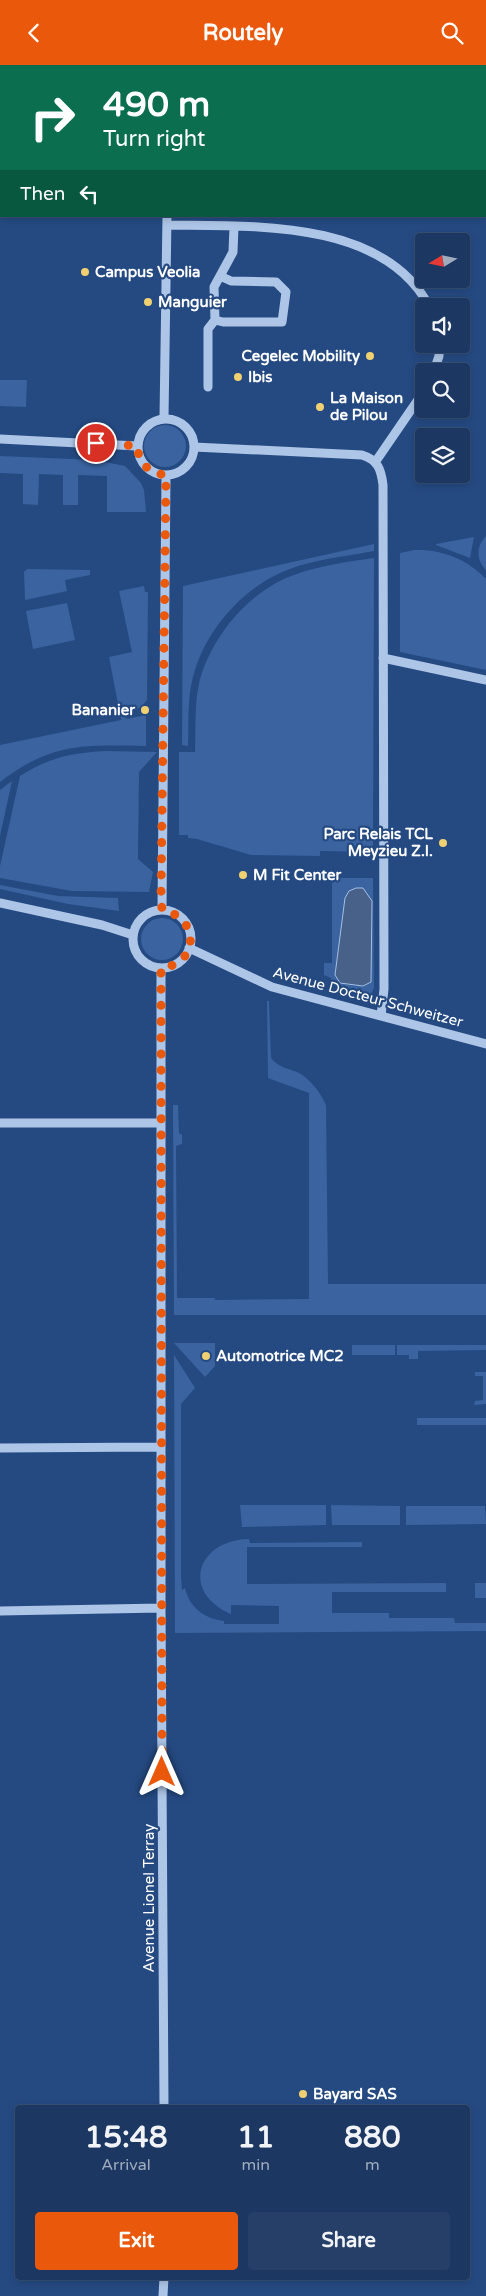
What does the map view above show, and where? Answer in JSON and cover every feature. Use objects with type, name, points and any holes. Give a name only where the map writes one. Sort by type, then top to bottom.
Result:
[{"type":"street","points":[[164,418],[167,221],[261,227],[306,233],[352,245],[385,260],[400,271],[415,285],[424,298]]},
{"type":"street","points":[[208,387],[208,329],[214,320],[214,287],[233,251],[234,226]]},
{"type":"street","points":[[214,320],[222,322],[282,321],[286,292],[276,282],[231,281],[220,276]]},
{"type":"street","points":[[376,461],[415,404]]},
{"type":"street","points":[[164,418],[174,419],[182,423],[189,430],[194,447],[188,464],[182,470],[166,475],[148,469],[142,463],[137,446],[143,429],[156,419],[164,418]]},
{"type":"street","points":[[0,439],[137,446]]},
{"type":"street","points":[[194,447],[362,455],[376,461],[381,469],[383,485],[384,658],[384,989],[381,1015]]},
{"type":"street","points":[[162,910],[166,475]]},
{"type":"street","points":[[384,658],[486,679]]},
{"type":"street","points":[[0,903],[102,925],[133,935]]},
{"type":"street","points":[[162,910],[179,916],[185,922],[191,939],[189,948],[181,960],[168,967],[161,968],[143,961],[134,945],[133,935],[140,920],[154,911],[162,910]]},
{"type":"street","name":"Avenue Docteur Schweitzer","points":[[189,948],[272,987],[486,1044]]},
{"type":"street","name":"Avenue Lionel Terray","points":[[161,968],[161,1608],[164,2105]]},
{"type":"street","points":[[0,1123],[161,1123]]},
{"type":"street","points":[[0,1447],[161,1447]]},
{"type":"street","points":[[0,1611],[161,1608]]},
{"type":"street","points":[[164,2280],[164,2296]]},
{"type":"shaded area","points":[[0,380],[27,380],[26,407],[0,406]]},
{"type":"shaded area","points":[[169,425],[177,428],[183,434],[186,446],[183,458],[177,464],[161,467],[153,464],[147,458],[144,442],[147,434],[153,428]]},
{"type":"shaded area","points":[[0,456],[95,460],[125,466],[141,483],[144,490],[146,512],[107,512],[107,476],[78,475],[78,505],[63,505],[63,475],[39,474],[38,505],[23,504],[23,474],[0,473]]},
{"type":"shaded area","points":[[486,536],[486,570],[480,562],[479,549]]},
{"type":"shaded area","points":[[474,537],[470,558],[436,545],[436,544]]},
{"type":"shaded area","points":[[374,544],[374,551],[313,562],[289,569],[263,582],[236,604],[214,631],[198,661],[190,694],[188,746],[182,745],[183,586]]},
{"type":"shaded area","points":[[414,550],[444,553],[471,566],[486,579],[486,670],[400,652],[400,553]]},
{"type":"shaded area","points":[[374,558],[373,852],[320,851],[320,856],[251,855],[188,838],[188,835],[179,835],[179,752],[195,752],[196,706],[200,679],[206,663],[223,632],[234,617],[260,593],[291,576],[342,563]]},
{"type":"shaded area","points":[[27,569],[90,570],[90,575],[65,580],[67,591],[25,600],[24,572]]},
{"type":"shaded area","points":[[144,586],[145,592],[148,592],[147,700],[141,707],[129,713],[126,719],[146,715],[146,746],[86,746],[69,749],[36,759],[0,782],[0,745],[121,720],[109,657],[132,652],[119,591]]},
{"type":"shaded area","points":[[67,603],[75,640],[33,649],[26,611]]},
{"type":"shaded area","points":[[106,751],[157,752],[139,772],[138,859],[153,872],[149,892],[72,891],[0,878],[0,866],[20,776],[41,764],[61,757]]},
{"type":"shaded area","points":[[12,781],[0,836],[0,790]]},
{"type":"shaded area","points":[[332,878],[373,878],[374,988],[371,994],[330,984],[331,978],[324,975],[324,963],[332,963]]},
{"type":"shaded area","points":[[0,885],[58,896],[118,898],[119,911],[68,904],[0,889]]},
{"type":"shaded area","points":[[363,888],[372,901],[371,982],[363,986],[340,983],[335,975],[345,898],[349,891]]},
{"type":"shaded area","points":[[166,918],[174,921],[180,927],[183,939],[180,951],[174,957],[158,960],[150,957],[144,951],[141,935],[144,927],[150,921]]},
{"type":"shaded area","points":[[267,1001],[269,1001],[271,1058],[280,1066],[299,1073],[307,1079],[319,1092],[326,1106],[328,1284],[486,1284],[486,1315],[174,1315],[173,1105],[178,1105],[179,1133],[182,1135],[182,1144],[176,1146],[177,1298],[215,1298],[215,1300],[309,1299],[309,1093],[268,1078]]},
{"type":"shaded area","points":[[174,1343],[215,1343],[215,1366],[205,1377]]},
{"type":"shaded area","points":[[352,1345],[395,1345],[395,1355],[352,1355]]},
{"type":"shaded area","points":[[397,1345],[486,1345],[486,1350],[418,1351],[418,1359],[409,1359],[409,1355],[397,1355]]},
{"type":"shaded area","points":[[174,1355],[195,1388],[181,1404],[181,1577],[182,1590],[185,1588],[190,1601],[199,1611],[210,1618],[224,1621],[224,1624],[279,1624],[279,1606],[231,1605],[231,1614],[215,1605],[205,1593],[201,1581],[201,1569],[207,1557],[217,1548],[231,1542],[249,1539],[250,1543],[362,1542],[362,1547],[247,1547],[247,1584],[446,1583],[446,1592],[332,1592],[332,1613],[389,1613],[389,1618],[454,1618],[455,1623],[486,1623],[486,1631],[175,1633]]},
{"type":"shaded area","points":[[475,1372],[486,1372],[486,1404],[474,1405],[475,1401],[483,1400],[483,1376],[475,1376]]},
{"type":"shaded area","points":[[417,1418],[486,1418],[486,1425],[417,1425]]},
{"type":"shaded area","points":[[240,1505],[326,1505],[326,1525],[242,1527]]},
{"type":"shaded area","points":[[331,1505],[400,1506],[400,1525],[332,1525]]},
{"type":"shaded area","points":[[406,1506],[485,1506],[486,1524],[406,1525]]},
{"type":"shaded area","points":[[475,1583],[486,1583],[486,1598],[475,1598]]},
{"type":"place","name":"Campus Veolia","points":[[85,272]]},
{"type":"place","name":"Manguier","points":[[148,302]]},
{"type":"place","name":"Cegelec Mobility","points":[[370,356]]},
{"type":"place","name":"Ibis","points":[[238,377]]},
{"type":"place","name":"La Maison de Pilou","points":[[320,407]]},
{"type":"place","name":"Bananier","points":[[145,710]]},
{"type":"place","name":"Parc Relais TCL Meyzieu Z.I.","points":[[443,843]]},
{"type":"place","name":"M Fit Center","points":[[243,875]]},
{"type":"place","name":"Automotrice MC2","points":[[206,1356]]},
{"type":"place","name":"Bayard SAS","points":[[303,2094]]},
{"type":"route","points":[[96,443],[137,446],[142,463],[148,469],[156,474],[166,475],[161,895],[162,910],[171,911],[185,922],[191,939],[186,955],[181,960],[168,967],[161,968],[162,1772]]}]
